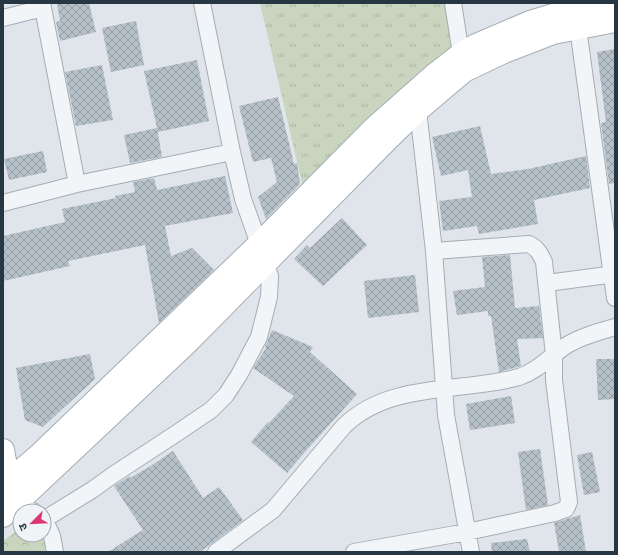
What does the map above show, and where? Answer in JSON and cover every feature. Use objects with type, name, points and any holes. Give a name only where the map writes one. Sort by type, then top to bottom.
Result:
[{"type":"street","points":[[52,504],[92,490],[112,475],[211,410],[226,395],[240,376],[259,338],[269,297],[270,276],[243,199],[202,3]]},
{"type":"street","points":[[453,3],[461,54]]},
{"type":"street","points":[[6,483],[40,454],[390,137],[412,104],[461,54],[476,45],[562,8],[615,4]]},
{"type":"street","points":[[3,18],[42,6],[77,184]]},
{"type":"street","points":[[412,104],[464,71],[530,41],[553,33],[615,21]]},
{"type":"street","points":[[578,28],[613,274],[615,298]]},
{"type":"street","points":[[412,104],[434,251],[446,415],[471,552]]},
{"type":"street","points":[[3,203],[77,184],[232,152]]},
{"type":"street","points":[[354,552],[467,532],[555,513],[566,509],[569,502],[554,380],[554,355],[547,283],[544,262],[540,252],[529,244],[434,251]]},
{"type":"street","points":[[32,503],[187,343],[262,253]]},
{"type":"street","points":[[547,283],[613,274]]},
{"type":"street","points":[[216,552],[273,510],[344,426],[354,416],[378,402],[417,392],[521,376],[534,370],[566,346],[580,338],[615,327]]},
{"type":"street","points":[[3,450],[6,483],[16,503]]},
{"type":"street","points":[[52,536],[55,552]]},
{"type":"green space","points":[[260,3],[453,3],[460,46],[303,187]]},
{"type":"green space","points":[[12,534],[12,543],[45,543],[47,552],[3,552],[3,541]]},
{"type":"building","points":[[57,3],[89,3],[96,32],[60,41],[56,22],[60,21]]},
{"type":"building","points":[[136,21],[144,65],[111,72],[102,28]]},
{"type":"building","points":[[615,49],[615,183],[609,184],[601,123],[606,122],[597,52]]},
{"type":"building","points":[[197,60],[209,121],[158,132],[144,71]]},
{"type":"building","points":[[102,65],[113,120],[76,126],[65,72]]},
{"type":"building","points":[[278,97],[294,164],[297,163],[300,184],[266,219],[258,197],[277,182],[271,158],[253,162],[239,106]]},
{"type":"building","points":[[480,126],[491,174],[528,169],[586,156],[590,188],[534,200],[538,224],[479,234],[477,226],[443,231],[439,201],[472,197],[468,170],[441,176],[432,137]]},
{"type":"building","points":[[157,128],[162,157],[130,163],[124,135]]},
{"type":"building","points":[[43,151],[47,172],[9,180],[4,159]]},
{"type":"building","points":[[225,176],[233,213],[165,226],[171,256],[192,248],[214,270],[159,323],[145,245],[68,261],[70,266],[3,281],[3,236],[65,222],[62,209],[116,198],[115,196],[135,192],[133,182],[154,178],[157,190]]},
{"type":"building","points":[[342,218],[367,245],[323,286],[294,259],[307,245],[310,248]]},
{"type":"building","points":[[510,255],[515,308],[539,306],[543,338],[517,339],[521,366],[499,372],[491,316],[488,316],[488,311],[457,315],[453,291],[485,287],[482,257]]},
{"type":"building","points":[[415,275],[419,312],[368,318],[364,281]]},
{"type":"building","points":[[272,330],[313,347],[310,352],[357,394],[287,473],[251,442],[268,422],[269,423],[294,396],[253,368],[266,348],[265,347]]},
{"type":"building","points":[[90,354],[95,379],[43,427],[25,420],[16,368]]},
{"type":"building","points":[[596,359],[614,359],[615,399],[598,400]]},
{"type":"building","points":[[511,396],[515,423],[470,430],[466,404]]},
{"type":"building","points":[[540,449],[548,505],[526,510],[518,452]]},
{"type":"building","points":[[173,451],[203,498],[219,487],[243,520],[200,552],[108,552],[143,530],[114,486],[149,467]]},
{"type":"building","points":[[592,452],[600,492],[584,495],[577,455]]},
{"type":"building","points":[[580,515],[586,552],[559,552],[554,523]]},
{"type":"building","points":[[527,539],[530,552],[492,552],[491,543]]}]
